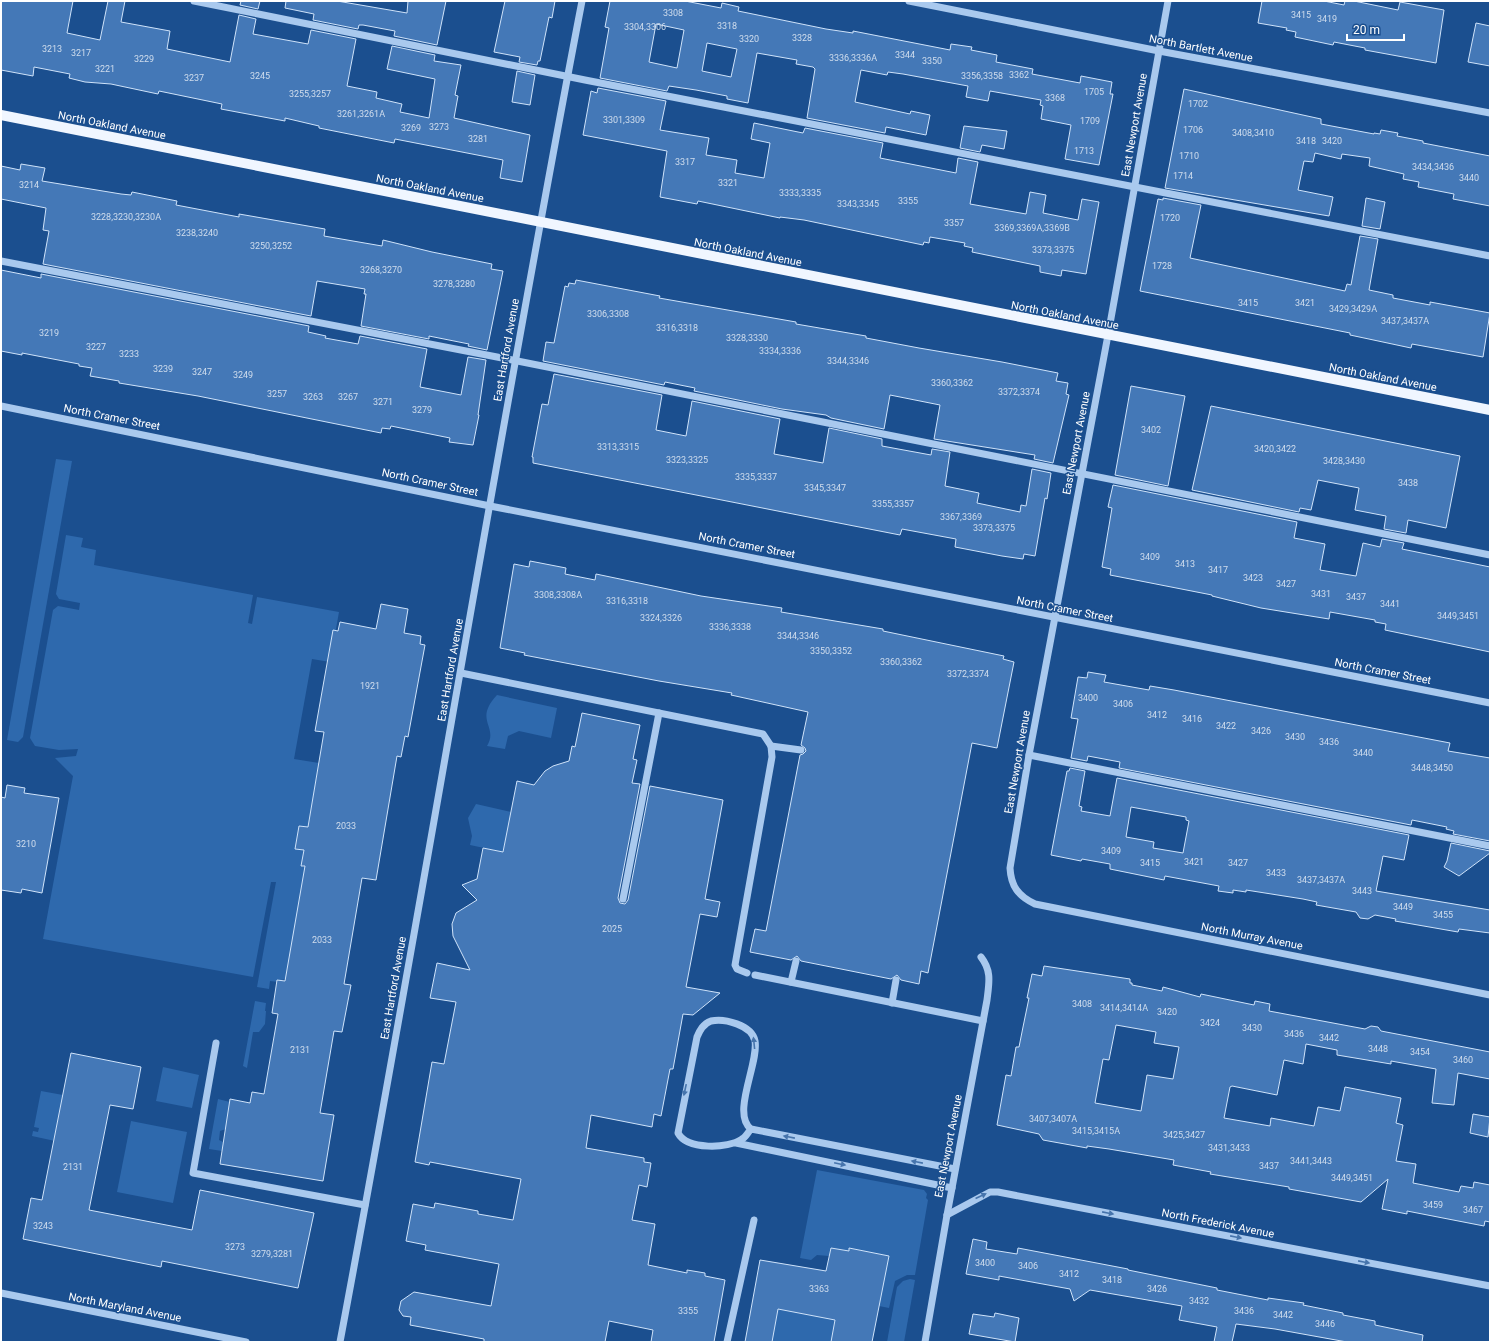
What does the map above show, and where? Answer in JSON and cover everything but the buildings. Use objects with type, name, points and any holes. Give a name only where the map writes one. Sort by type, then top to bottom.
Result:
[{"type":"main road","name":"North Oakland Avenue","points":[[1,116],[1108,336],[1490,410]]},
{"type":"street","points":[[194,1],[568,76],[1490,256]]},
{"type":"street","name":"East Hartford Avenue","points":[[340,1342],[461,673],[515,361],[582,1]]},
{"type":"street","name":"North Bartlett Avenue","points":[[909,1],[1159,51],[1490,113]]},
{"type":"street","name":"East Newport Avenue","points":[[1015,890],[1010,868],[1029,755],[1108,336],[1168,1]]},
{"type":"street","points":[[1,261],[1490,554]]},
{"type":"street","name":"North Cramer Street","points":[[1,406],[490,506],[1490,703]]},
{"type":"street","points":[[461,673],[763,734],[771,746],[772,757],[736,965],[737,970],[747,974]]},
{"type":"street","points":[[623,899],[659,713]]},
{"type":"street","points":[[771,746],[800,750]]},
{"type":"street","points":[[1029,755],[1490,846]]},
{"type":"street","name":"North Murray Avenue","points":[[1015,890],[1023,898],[1035,904],[1490,995]]},
{"type":"street","name":"East Newport Avenue","points":[[925,1342],[990,980],[988,966],[981,957]]},
{"type":"street","points":[[791,982],[796,961]]},
{"type":"street","points":[[755,975],[983,1021]]},
{"type":"street","points":[[892,1003],[896,980]]},
{"type":"street","points":[[751,1129],[743,1139],[716,1146],[698,1145],[686,1142],[678,1133],[697,1037],[705,1024],[712,1021],[725,1021],[740,1026],[748,1030],[753,1036],[755,1049],[743,1115],[747,1126],[751,1129],[955,1169]]},
{"type":"street","points":[[216,1044],[193,1173],[365,1205]]},
{"type":"street","points":[[734,1142],[952,1188]]},
{"type":"street","name":"North Frederick Avenue","points":[[947,1215],[990,1192],[998,1192],[1490,1286]]},
{"type":"street","points":[[728,1342],[754,1220]]},
{"type":"street","name":"North Maryland Avenue","points":[[1,1294],[246,1342]]},
{"type":"shaded area","points":[[56,459],[72,461],[23,737],[18,742],[7,740]]},
{"type":"shaded area","points":[[66,535],[83,538],[81,547],[96,550],[94,565],[253,595],[248,623],[252,624],[257,597],[339,612],[330,662],[312,659],[294,759],[319,763],[308,827],[295,849],[304,850],[301,866],[306,867],[286,979],[279,982],[270,981],[269,989],[257,987],[276,882],[271,882],[253,977],[43,939],[73,776],[55,758],[76,756],[78,749],[59,750],[35,746],[30,738],[53,610],[58,606],[79,610],[80,603],[59,599],[56,594]]},
{"type":"shaded area","points":[[497,695],[557,708],[551,738],[519,731],[508,736],[505,749],[487,746],[490,739],[490,733],[486,717],[487,711]]},
{"type":"shaded area","points":[[476,804],[511,812],[503,852],[470,845],[472,836],[468,818]]},
{"type":"shaded area","points":[[255,1001],[266,1003],[265,1024],[259,1032],[253,1032],[247,1068],[243,1066]]},
{"type":"shaded area","points":[[163,1067],[199,1075],[192,1108],[156,1101]]},
{"type":"shaded area","points":[[41,1091],[63,1095],[55,1141],[32,1136],[33,1131],[38,1132],[39,1128],[34,1127]]},
{"type":"shaded area","points":[[218,1099],[230,1102],[226,1129],[220,1131],[219,1140],[223,1142],[222,1151],[209,1149]]},
{"type":"shaded area","points":[[131,1121],[187,1132],[173,1203],[117,1192]]},
{"type":"shaded area","points":[[817,1170],[924,1190],[927,1194],[926,1198],[928,1200],[915,1275],[907,1275],[895,1281],[889,1308],[879,1306],[849,1248],[849,1251],[831,1248],[829,1256],[817,1255],[811,1260],[800,1258]]},
{"type":"shaded area","points":[[910,1279],[915,1280],[904,1342],[887,1342],[897,1287],[903,1281]]},
{"type":"shaded area","points":[[778,1309],[835,1320],[831,1342],[772,1342]]}]
